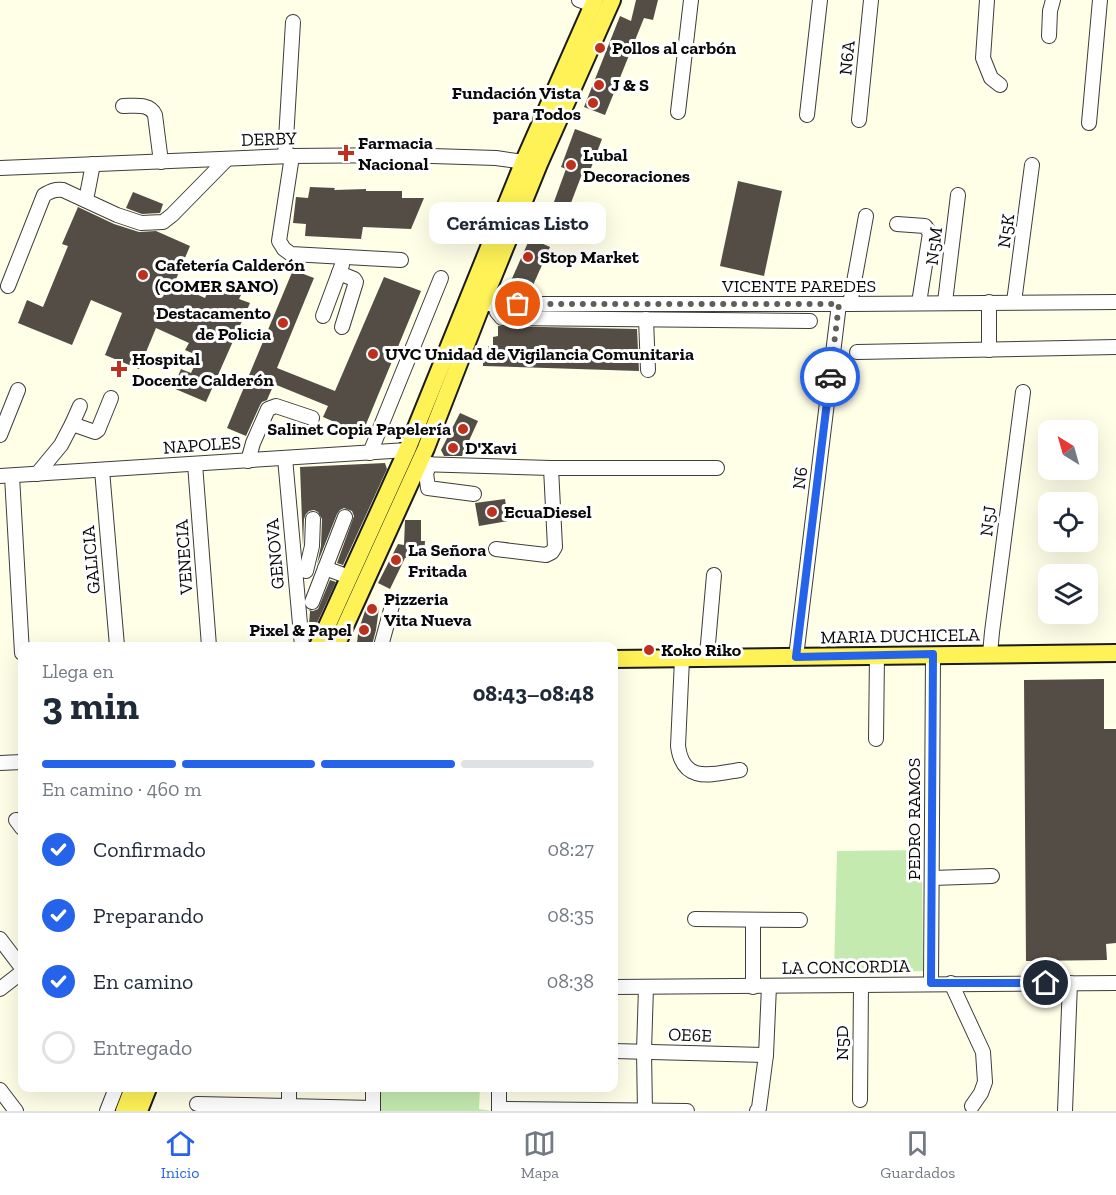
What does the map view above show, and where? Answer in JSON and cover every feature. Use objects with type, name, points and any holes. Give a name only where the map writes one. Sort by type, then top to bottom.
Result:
[{"type":"main road","points":[[320,642],[407,450],[532,163],[612,0]]},
{"type":"main road","points":[[338,642],[424,464],[488,304],[532,163],[589,2]]},
{"type":"main road","name":"MARIA DUCHICELA","points":[[618,659],[1116,653]]},
{"type":"main road","points":[[124,1111],[131,1092]]},
{"type":"main road","points":[[139,1111],[146,1092]]},
{"type":"street","points":[[678,112],[690,0]]},
{"type":"street","points":[[807,115],[820,0]]},
{"type":"street","name":"N6A","points":[[859,120],[871,0]]},
{"type":"street","points":[[987,0],[983,58],[991,78],[1000,85]]},
{"type":"street","points":[[1049,36],[1053,0]]},
{"type":"street","points":[[1089,123],[1100,0]]},
{"type":"street","points":[[293,22],[289,156],[279,241],[291,254],[401,260]]},
{"type":"street","points":[[123,106],[148,107],[153,110],[160,162]]},
{"type":"street","name":"DERBY","points":[[0,168],[289,156],[400,155],[496,158],[532,163]]},
{"type":"street","points":[[8,286],[44,195],[55,189],[63,190],[117,215],[141,223],[163,222],[227,159]]},
{"type":"street","points":[[86,200],[93,164]]},
{"type":"street","name":"N5K","points":[[1014,302],[1032,165]]},
{"type":"street","name":"N5M","points":[[945,302],[958,195]]},
{"type":"street","name":"N6","points":[[796,657],[844,304],[866,216]]},
{"type":"street","points":[[897,224],[925,226],[930,233],[920,303]]},
{"type":"street","points":[[323,316],[345,257]]},
{"type":"street","points":[[339,273],[356,282],[342,327]]},
{"type":"street","points":[[370,453],[441,278]]},
{"type":"street","points":[[989,302],[989,350]]},
{"type":"street","name":"VICENTE PAREDES","points":[[488,304],[1116,302]]},
{"type":"street","points":[[488,304],[502,318],[810,321]]},
{"type":"street","points":[[646,319],[648,370]]},
{"type":"street","points":[[856,352],[1116,347]]},
{"type":"street","points":[[0,435],[18,390]]},
{"type":"street","name":"N5J","points":[[990,654],[1023,392]]},
{"type":"street","points":[[72,424],[94,432],[98,430],[111,398]]},
{"type":"street","points":[[37,474],[61,445],[80,406]]},
{"type":"street","points":[[248,461],[268,409],[276,406],[312,418]]},
{"type":"street","name":"NAPOLES","points":[[6,476],[407,450]]},
{"type":"street","name":"GENOVA","points":[[285,458],[302,642]]},
{"type":"street","name":"VENECIA","points":[[195,464],[209,642]]},
{"type":"street","points":[[474,494],[428,488],[424,464],[551,468],[717,468]]},
{"type":"street","points":[[496,549],[546,555],[552,552],[555,547],[551,468]]},
{"type":"street","name":"GALICIA","points":[[102,470],[117,642]]},
{"type":"street","points":[[6,476],[21,642]]},
{"type":"street","points":[[312,602],[345,517]]},
{"type":"street","points":[[306,571],[312,546],[313,519]]},
{"type":"street","points":[[312,546],[332,551]]},
{"type":"street","points":[[326,568],[349,577]]},
{"type":"street","points":[[705,658],[714,575]]},
{"type":"street","points":[[382,642],[393,602]]},
{"type":"street","name":"PEDRO RAMOS","points":[[931,983],[933,654]]},
{"type":"street","points":[[876,739],[877,656]]},
{"type":"street","points":[[682,659],[678,746],[680,760],[690,770],[706,776],[740,770]]},
{"type":"street","points":[[0,763],[18,762]]},
{"type":"street","points":[[932,878],[992,876]]},
{"type":"street","points":[[695,919],[800,920]]},
{"type":"street","points":[[753,920],[753,987]]},
{"type":"street","points":[[0,939],[18,964]]},
{"type":"street","points":[[0,989],[18,973]]},
{"type":"street","name":"LA CONCORDIA","points":[[618,987],[1116,982]]},
{"type":"street","points":[[951,983],[983,1053],[985,1082],[972,1106]]},
{"type":"street","points":[[1065,1111],[1070,983]]},
{"type":"street","points":[[757,1111],[766,1055],[769,986]]},
{"type":"street","name":"N5D","points":[[860,1100],[861,986]]},
{"type":"street","points":[[645,987],[645,1111]]},
{"type":"street","name":"OE6E","points":[[618,1051],[766,1055]]},
{"type":"street","points":[[0,1090],[16,1111]]},
{"type":"street","points":[[106,1111],[114,1092]]},
{"type":"street","points":[[289,1092],[289,1107]]},
{"type":"street","points":[[197,1104],[373,1110],[373,1092]]},
{"type":"street","points":[[499,1092],[499,1110],[687,1111]]},
{"type":"green space","points":[[922,850],[923,971],[834,974],[837,851]]},
{"type":"green space","points":[[377,1092],[480,1092],[479,1109],[492,1111],[376,1111]]},
{"type":"building","points":[[636,0],[658,0],[653,20],[644,18],[605,115],[584,107],[620,16],[631,21]]},
{"type":"building","points":[[575,129],[602,139],[588,176],[582,174],[566,216],[551,210],[566,169],[561,167]]},
{"type":"building","points":[[738,181],[782,191],[764,276],[720,266]]},
{"type":"building","points":[[310,187],[335,188],[334,190],[402,191],[402,198],[424,198],[411,229],[363,227],[361,239],[305,236],[306,224],[293,223],[296,197],[308,198]]},
{"type":"building","points":[[133,192],[163,204],[160,213],[142,214],[126,208]]},
{"type":"building","name":"Hospital Docente Calderón","points":[[78,207],[114,224],[139,232],[156,231],[190,246],[174,284],[205,298],[211,284],[224,290],[228,280],[245,287],[239,299],[250,303],[206,402],[173,388],[181,369],[191,373],[199,356],[185,350],[189,343],[156,328],[139,369],[105,355],[122,313],[91,300],[72,345],[18,323],[27,300],[43,307],[68,246],[62,244]]},
{"type":"building","points":[[533,210],[549,217],[538,240],[522,232]]},
{"type":"building","points":[[530,238],[550,247],[530,292],[510,283]]},
{"type":"building","points":[[293,270],[314,278],[277,368],[335,391],[384,277],[421,291],[362,434],[323,417],[328,406],[274,384],[267,400],[260,405],[246,436],[227,428]]},
{"type":"building","points":[[498,326],[637,329],[639,371],[483,366],[483,354],[488,354],[488,346],[493,346],[493,337],[498,336]]},
{"type":"building","points":[[460,413],[478,421],[462,456],[444,456],[441,450]]},
{"type":"building","points":[[385,463],[387,469],[343,565],[337,563],[354,516],[352,511],[344,508],[337,514],[317,564],[321,546],[322,519],[314,510],[306,514],[303,547],[300,467]]},
{"type":"building","name":"EcuaDiesel","points":[[505,499],[508,521],[479,526],[475,503]]},
{"type":"building","points":[[405,520],[421,520],[421,541],[425,541],[424,557],[405,558],[390,589],[378,583],[398,544],[404,545]]},
{"type":"building","points":[[330,580],[336,582],[310,638],[310,611],[308,610],[318,609]]},
{"type":"building","points":[[367,605],[379,608],[373,642],[357,642]]},
{"type":"building","points":[[1104,679],[1104,729],[1116,729],[1116,943],[1106,944],[1107,960],[1026,961],[1024,680]]},
{"type":"way so far","points":[[518,304],[839,304],[830,377]]},
{"type":"place","name":"Pollos al carbón","points":[[600,48]]},
{"type":"place","name":"J & S","points":[[599,85]]},
{"type":"place","name":"Fundación Vista para Todos","points":[[593,103]]},
{"type":"place","name":"Farmacia Nacional","points":[[346,153]]},
{"type":"place","name":"Lubal Decoraciones","points":[[571,165]]},
{"type":"place","name":"Stop Market","points":[[528,257]]},
{"type":"place","name":"Cafetería Calderón (COMER SANO)","points":[[143,275]]},
{"type":"place","name":"Cerámicas Listo","points":[[518,304]]},
{"type":"place","name":"Destacamento de Policia","points":[[283,323]]},
{"type":"place","name":"UVC Unidad de Vigilancia Comunitaria","points":[[373,354]]},
{"type":"place","name":"Hospital Docente Calderón","points":[[119,369]]},
{"type":"place","name":"Salinet Copia Papelería","points":[[463,429]]},
{"type":"place","name":"D'Xavi","points":[[453,448]]},
{"type":"place","name":"EcuaDiesel","points":[[492,512]]},
{"type":"place","name":"La Señora Fritada","points":[[396,560]]},
{"type":"place","name":"Pizzeria Vita Nueva","points":[[372,609]]},
{"type":"place","name":"Pixel & Papel","points":[[364,630]]},
{"type":"place","name":"Koko Riko","points":[[649,650]]},
{"type":"route","points":[[830,377],[796,657],[933,654],[931,983],[1046,983]]}]
